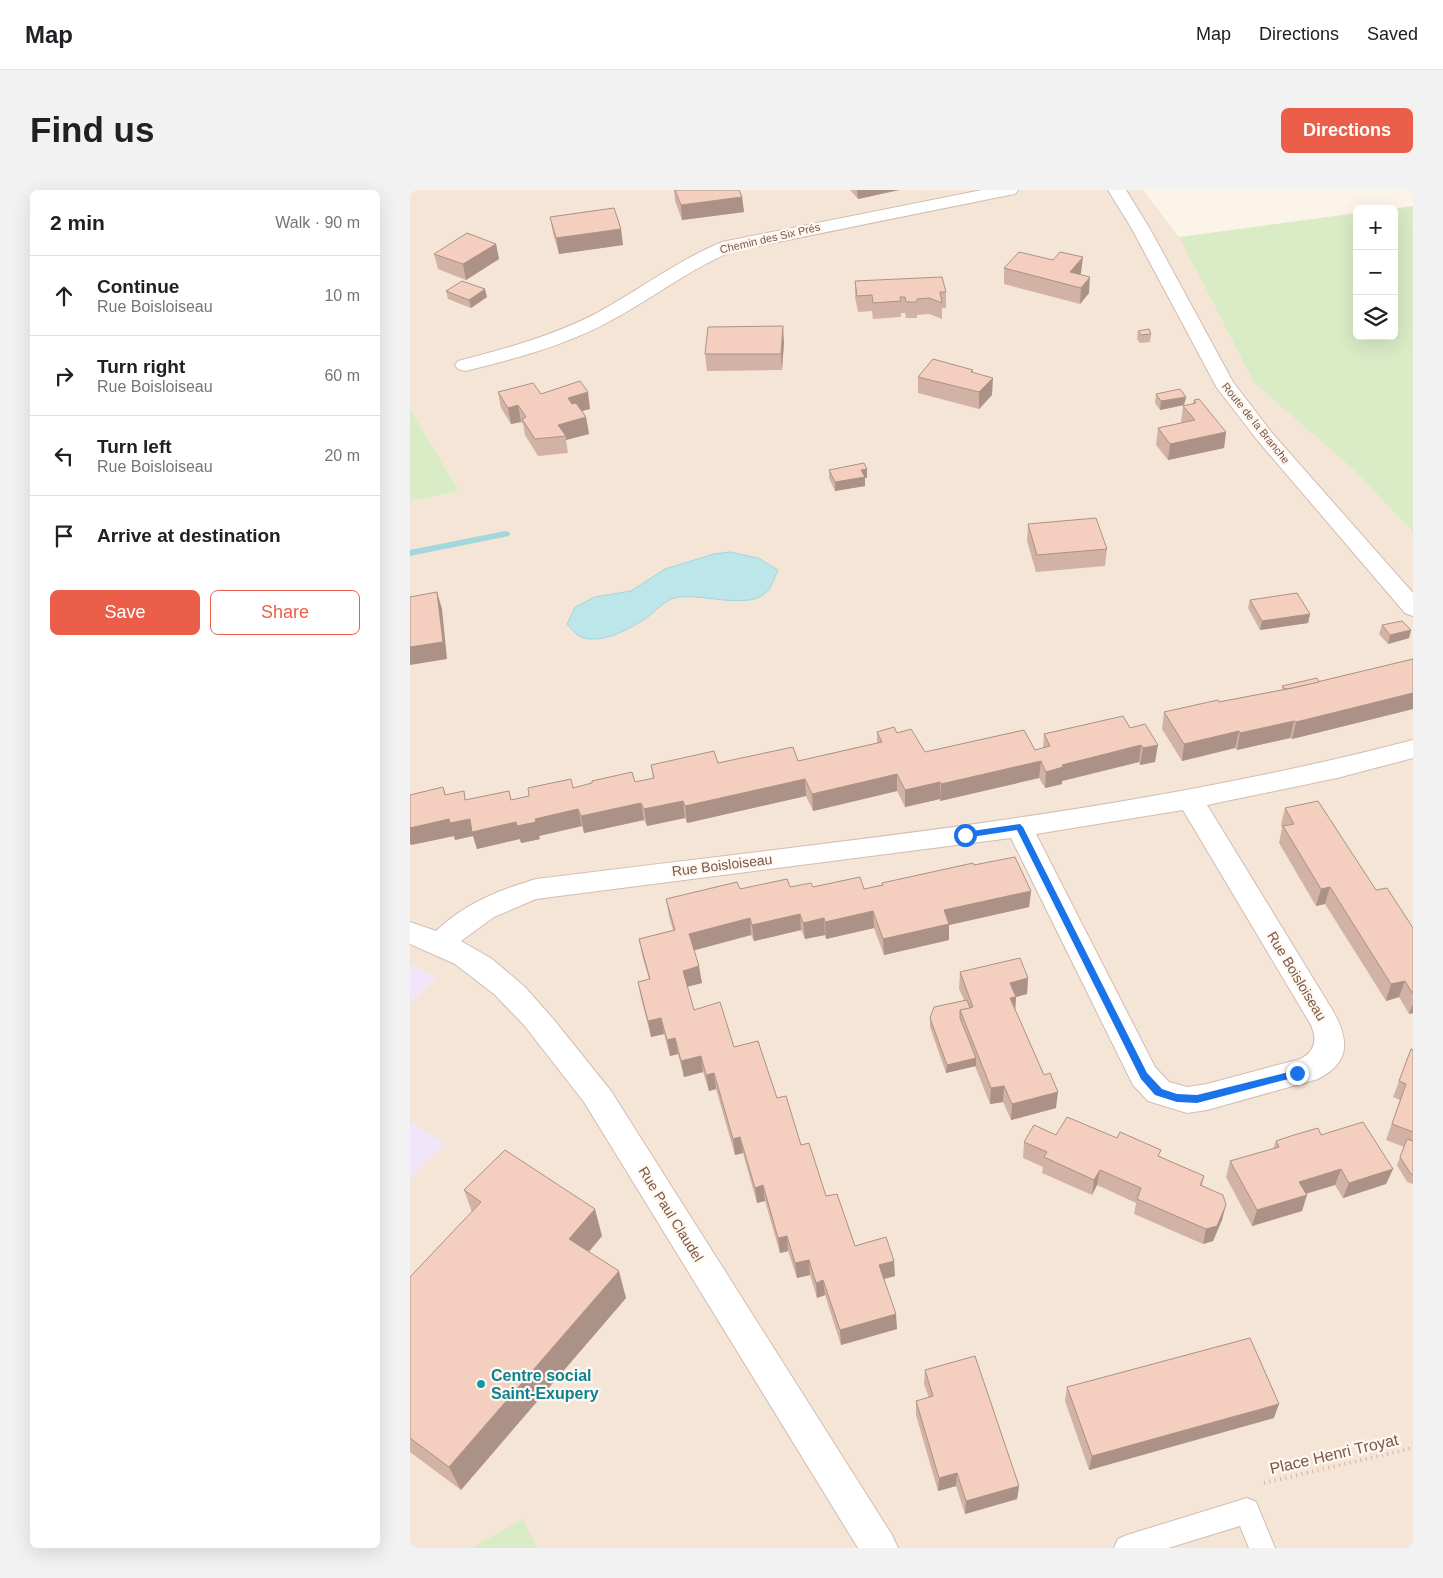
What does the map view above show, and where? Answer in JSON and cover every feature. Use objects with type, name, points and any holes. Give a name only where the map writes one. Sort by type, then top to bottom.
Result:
[{"type":"street","name":"Chemin des Six Prés","points":[[465,365],[526,349],[574,331],[608,314],[678,269],[702,256],[728,246],[764,237],[1009,190]]},
{"type":"street","name":"Route de la Branche","points":[[1117,190],[1141,229],[1224,384],[1276,450],[1413,608]]},
{"type":"street","name":"Rue Boisloiseau","points":[[440,945],[466,919],[482,909],[536,888],[1020,827],[1190,799],[1337,769],[1413,749]]},
{"type":"street","name":"Rue Boisloiseau","points":[[1020,827],[1144,1076],[1158,1092],[1177,1098],[1197,1099],[1313,1068],[1327,1055],[1330,1041],[1328,1029],[1323,1019],[1190,799]]},
{"type":"street","name":"Rue Paul Claudel","points":[[410,933],[440,945],[482,967],[515,995],[545,1030],[604,1107],[879,1548]]},
{"type":"lane","points":[[1127,1548],[1247,1511],[1262,1548]]},
{"type":"path","name":"Place Henri Troyat","points":[[1247,1511],[1262,1484],[1413,1448]]},
{"type":"shaded area","points":[[410,190],[1143,190],[1179,237],[1254,383],[1354,470],[1413,532],[1413,1548],[410,1548],[410,501],[459,491],[410,409]]},
{"type":"shaded area","points":[[410,963],[436,979],[410,1003]]},
{"type":"shaded area","points":[[410,1122],[445,1144],[410,1178]]},
{"type":"green space","points":[[1413,206],[1413,532],[1354,470],[1254,383],[1179,237],[1353,214],[1353,340],[1398,340],[1398,208]]},
{"type":"green space","points":[[410,409],[459,491],[410,501]]},
{"type":"green space","points":[[523,1519],[537,1548],[472,1548]]},
{"type":"water","points":[[730,552],[758,558],[778,570],[770,588],[762,596],[751,600],[739,601],[698,597],[674,598],[634,625],[616,634],[598,639],[581,637],[567,624],[575,607],[595,597],[631,591],[665,569],[714,554]]},
{"type":"building","points":[[675,190],[739,190],[742,197],[681,205]]},
{"type":"building","points":[[614,208],[621,229],[556,238],[550,217]]},
{"type":"building","points":[[467,233],[496,244],[463,264],[434,254]]},
{"type":"building","points":[[1019,252],[1053,260],[1060,252],[1083,257],[1070,272],[1090,277],[1081,288],[1004,268]]},
{"type":"building","points":[[942,277],[946,292],[940,292],[942,303],[929,298],[917,299],[917,302],[906,302],[905,297],[900,297],[901,301],[873,303],[872,295],[857,296],[855,281]]},
{"type":"building","points":[[462,281],[485,289],[469,300],[446,291]]},
{"type":"building","points":[[783,326],[781,354],[705,354],[708,327]]},
{"type":"building","points":[[1149,329],[1151,334],[1141,335],[1138,331]]},
{"type":"building","points":[[933,359],[973,370],[971,372],[993,378],[979,392],[918,377]]},
{"type":"building","points":[[580,381],[588,392],[568,398],[572,404],[576,403],[586,417],[558,425],[566,436],[535,439],[522,419],[526,417],[518,405],[508,408],[498,392],[533,383],[541,394]]},
{"type":"building","points":[[1180,389],[1186,397],[1161,401],[1156,394]]},
{"type":"building","points":[[1199,399],[1226,432],[1170,444],[1158,428],[1195,420],[1183,406],[1196,403],[1194,400]]},
{"type":"building","points":[[864,463],[867,469],[861,470],[865,477],[835,482],[829,470]]},
{"type":"building","points":[[1096,518],[1107,549],[1037,555],[1028,524]]},
{"type":"building","points":[[437,592],[443,642],[410,647],[410,597]]},
{"type":"building","points":[[1297,593],[1310,614],[1262,621],[1250,600]]},
{"type":"building","points":[[1402,621],[1411,630],[1390,635],[1382,625]]},
{"type":"building","points":[[1413,659],[1413,693],[1296,722],[1240,733],[1239,731],[1184,744],[1164,712],[1218,700],[1219,702],[1292,688]]},
{"type":"building","points":[[1317,678],[1319,682],[1285,689],[1282,686]]},
{"type":"building","points":[[1123,716],[1130,728],[1145,724],[1158,745],[1143,748],[1141,745],[1062,765],[1063,767],[1046,772],[1041,761],[941,784],[940,782],[905,790],[897,774],[812,794],[805,779],[685,806],[683,801],[644,809],[641,803],[581,816],[578,809],[535,819],[536,822],[517,826],[516,822],[472,832],[470,819],[450,823],[449,819],[410,828],[410,795],[443,787],[445,795],[464,791],[465,800],[509,791],[511,800],[529,796],[528,788],[571,779],[573,788],[592,783],[592,781],[632,772],[635,782],[654,778],[651,765],[714,751],[718,763],[793,747],[798,761],[882,742],[877,732],[894,727],[897,733],[911,729],[925,752],[1024,730],[1035,750],[1050,746],[1044,734]]},
{"type":"building","points":[[1318,801],[1376,890],[1387,888],[1413,928],[1413,994],[1405,981],[1391,984],[1330,887],[1321,889],[1283,826],[1294,824],[1285,808]]},
{"type":"building","points":[[1015,857],[1031,891],[944,910],[949,924],[883,939],[873,911],[825,922],[824,918],[803,923],[800,914],[752,925],[750,918],[689,934],[699,966],[683,971],[694,1010],[720,1002],[734,1047],[758,1041],[777,1098],[786,1096],[801,1145],[809,1143],[826,1196],[837,1194],[855,1246],[886,1237],[894,1261],[879,1265],[896,1314],[840,1330],[823,1280],[816,1283],[809,1260],[795,1263],[787,1236],[778,1238],[763,1185],[755,1188],[740,1137],[733,1139],[714,1073],[706,1075],[701,1056],[681,1061],[675,1038],[667,1040],[661,1018],[648,1021],[638,982],[650,979],[639,939],[675,930],[666,899],[737,882],[740,889],[787,879],[790,887],[811,883],[813,887],[860,877],[864,889],[883,885],[882,883],[973,863],[974,865]]},
{"type":"building","points":[[1020,958],[1028,978],[1010,983],[1016,997],[1010,998],[1044,1075],[1050,1073],[1058,1092],[1012,1104],[1004,1086],[991,1088],[960,1010],[973,1007],[960,972]]},
{"type":"building","points":[[967,1000],[970,1008],[960,1010],[960,1018],[976,1058],[947,1065],[930,1018],[934,1007]]},
{"type":"building","points":[[1411,1049],[1413,1050],[1413,1132],[1392,1124],[1406,1084],[1399,1081]]},
{"type":"building","points":[[1067,1117],[1117,1138],[1120,1132],[1161,1150],[1158,1156],[1204,1176],[1200,1185],[1223,1195],[1226,1205],[1217,1226],[1206,1229],[1137,1199],[1141,1188],[1100,1170],[1094,1180],[1044,1157],[1047,1152],[1024,1142],[1034,1125],[1056,1135]]},
{"type":"building","points":[[1363,1122],[1393,1169],[1349,1183],[1341,1169],[1299,1182],[1307,1195],[1257,1210],[1230,1161],[1279,1147],[1276,1141],[1294,1135],[1318,1128],[1321,1135]]},
{"type":"building","points":[[1407,1139],[1413,1141],[1413,1175],[1400,1157]]},
{"type":"building","name":"Centre social Saint-Exupery","points":[[505,1150],[595,1209],[569,1239],[619,1271],[449,1467],[410,1438],[410,1277],[481,1202],[464,1190]]},
{"type":"building","points":[[1250,1338],[1279,1404],[1092,1456],[1067,1387]]},
{"type":"building","points":[[975,1356],[1019,1486],[966,1501],[957,1473],[939,1478],[916,1401],[933,1396],[925,1370]]},
{"type":"waterway","points":[[410,553],[505,534]]},
{"type":"place","name":"Centre social Saint-Exupery","points":[[481,1384]]},
{"type":"route","points":[[965,835],[1020,827],[1144,1076],[1158,1092],[1187,1100],[1197,1099],[1297,1073]]}]
